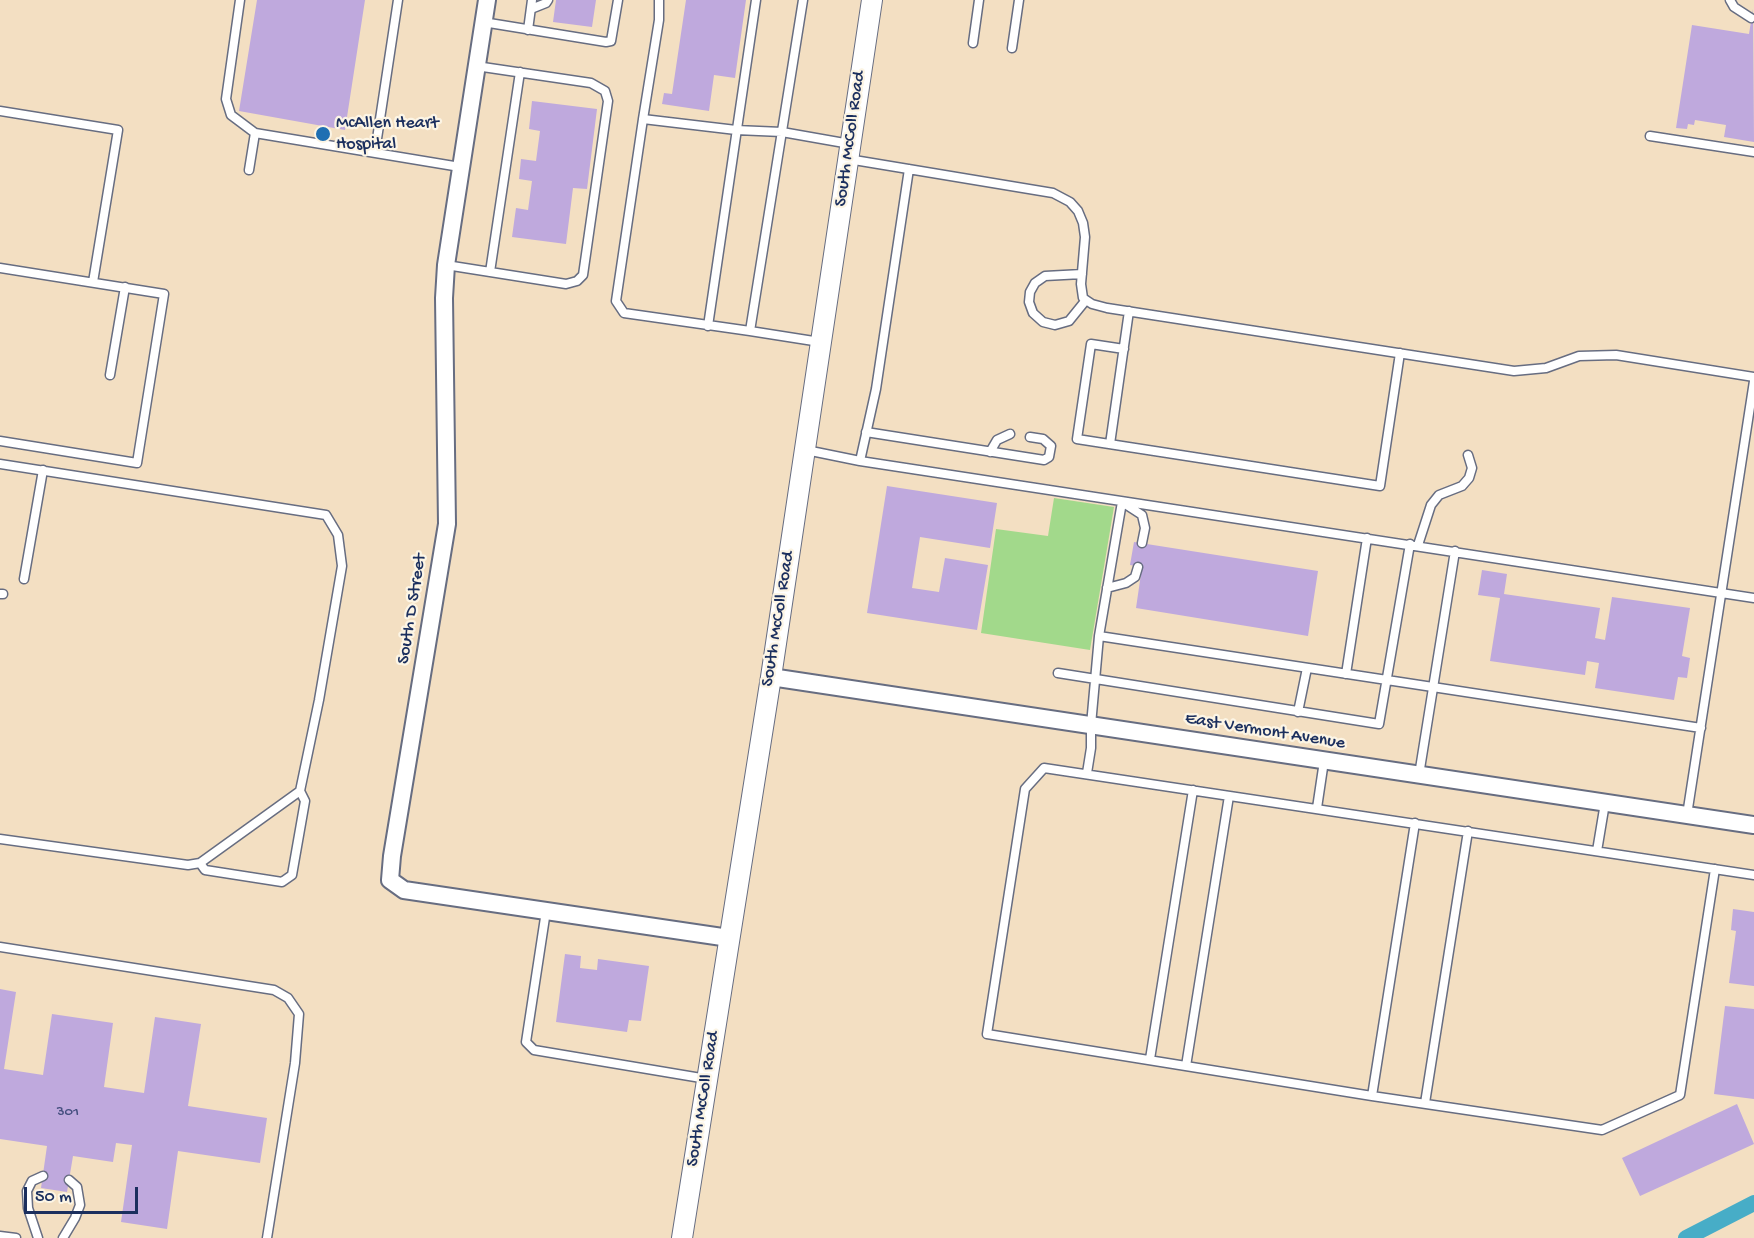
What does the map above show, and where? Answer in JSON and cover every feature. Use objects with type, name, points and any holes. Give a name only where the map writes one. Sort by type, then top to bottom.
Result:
[{"type":"street","name":"South D Street","points":[[487,0],[446,265],[444,298],[447,524],[390,880],[404,890],[729,938]]},
{"type":"street","name":"South McColl Road","points":[[682,1238],[771,677],[872,0]]},
{"type":"street","name":"East Vermont Avenue","points":[[771,677],[1754,825]]},
{"type":"lane","points":[[240,0],[226,99],[231,115],[255,133],[460,167]]},
{"type":"lane","points":[[375,152],[398,0]]},
{"type":"lane","points":[[528,30],[532,4],[546,3],[548,0]]},
{"type":"lane","points":[[483,22],[606,42],[611,41],[618,0]]},
{"type":"lane","points":[[659,0],[659,20],[616,301],[624,313],[820,342]]},
{"type":"lane","points":[[708,326],[756,0]]},
{"type":"lane","points":[[750,331],[803,0]]},
{"type":"lane","points":[[973,43],[979,0]]},
{"type":"lane","points":[[1012,48],[1019,0]]},
{"type":"lane","points":[[1730,0],[1734,7],[1751,18]]},
{"type":"lane","points":[[446,265],[566,284],[577,281],[583,275],[608,101],[605,91],[591,83],[476,66]]},
{"type":"lane","points":[[490,272],[520,72]]},
{"type":"lane","points":[[0,111],[118,130],[93,282]]},
{"type":"lane","points":[[643,119],[736,130],[782,132],[909,169],[1053,193],[1070,202],[1078,211],[1083,223],[1085,237],[1081,285],[1083,298],[1092,304],[1514,371],[1546,368],[1579,356],[1616,355],[1754,379],[1688,815]]},
{"type":"lane","points":[[249,170],[255,133]]},
{"type":"lane","points":[[1650,136],[1754,152]]},
{"type":"lane","points":[[860,461],[876,388],[909,169]]},
{"type":"lane","points":[[0,268],[164,294],[137,463],[0,441]]},
{"type":"lane","points":[[1082,274],[1045,276],[1035,283],[1030,292],[1029,302],[1033,313],[1043,322],[1055,325],[1069,321],[1086,300]]},
{"type":"lane","points":[[110,375],[125,288]]},
{"type":"lane","points":[[1110,444],[1129,311]]},
{"type":"lane","points":[[1124,349],[1091,344],[1077,439],[1380,486],[1400,353]]},
{"type":"lane","points":[[866,432],[1044,460],[1049,457],[1051,446],[1043,439],[1030,437]]},
{"type":"lane","points":[[990,452],[997,440],[1010,434]]},
{"type":"lane","points":[[805,449],[860,461],[1754,598]]},
{"type":"lane","points":[[1058,673],[1379,724],[1414,545],[1431,505],[1439,495],[1462,486],[1469,477],[1472,468],[1468,455]]},
{"type":"lane","points":[[0,464],[326,515],[338,535],[342,566],[300,791],[305,801],[292,875],[282,882],[205,870],[200,863]]},
{"type":"lane","points":[[24,579],[42,470]]},
{"type":"lane","points":[[1122,502],[1142,516],[1145,528],[1142,543]]},
{"type":"lane","points":[[1087,773],[1091,748],[1099,636],[1122,502]]},
{"type":"lane","points":[[1346,674],[1367,538]]},
{"type":"lane","points":[[1419,775],[1455,551]]},
{"type":"lane","points":[[1107,588],[1126,583],[1135,577],[1138,567]]},
{"type":"lane","points":[[1099,636],[1701,728]]},
{"type":"lane","points":[[1298,712],[1307,668]]},
{"type":"lane","points":[[1317,808],[1324,760]]},
{"type":"lane","points":[[1715,869],[1680,1095],[1602,1130],[1372,1096],[987,1034],[1025,789],[1044,768],[1087,773],[1229,796],[1597,850],[1754,875]]},
{"type":"lane","points":[[1150,1059],[1193,790]]},
{"type":"lane","points":[[0,839],[188,865],[200,863],[300,791]]},
{"type":"lane","points":[[1186,1066],[1229,796]]},
{"type":"lane","points":[[1597,850],[1605,803]]},
{"type":"lane","points":[[1372,1096],[1415,823]]},
{"type":"lane","points":[[1425,1103],[1468,831]]},
{"type":"lane","points":[[546,911],[526,1042],[534,1050],[707,1079]]},
{"type":"lane","points":[[0,947],[274,990],[288,998],[299,1014],[295,1063],[267,1238]]},
{"type":"lane","points":[[38,1238],[28,1208],[27,1191],[32,1180],[43,1176]]},
{"type":"lane","points":[[63,1238],[80,1205],[77,1187],[69,1180]]},
{"type":"lane","points":[[0,1236],[16,1238]]},
{"type":"green space","points":[[1054,498],[1114,507],[1090,650],[981,633],[996,529],[1048,536]]},
{"type":"building","points":[[257,0],[365,0],[345,130],[239,111]]},
{"type":"building","points":[[556,0],[596,0],[592,27],[553,22]]},
{"type":"building","points":[[686,0],[746,0],[735,78],[714,75],[709,111],[662,104],[664,93],[672,94]]},
{"type":"building","points":[[1753,9],[1754,142],[1724,137],[1726,125],[1695,120],[1694,125],[1688,124],[1687,129],[1676,128],[1692,25],[1749,34]]},
{"type":"building","points":[[532,101],[597,109],[587,189],[573,188],[566,244],[512,237],[516,208],[528,210],[532,181],[519,179],[521,159],[536,161],[540,131],[529,129]]},
{"type":"building","points":[[887,486],[997,503],[990,548],[920,537],[912,588],[939,592],[945,558],[988,565],[977,630],[867,613]]},
{"type":"building","points":[[1134,542],[1318,571],[1308,636],[1136,608],[1142,567],[1130,565]]},
{"type":"building","points":[[1482,570],[1507,574],[1504,594],[1600,608],[1595,638],[1605,640],[1612,597],[1690,608],[1682,656],[1690,658],[1687,678],[1678,677],[1674,700],[1595,688],[1599,663],[1587,661],[1585,675],[1490,661],[1500,598],[1478,595]]},
{"type":"building","points":[[1733,909],[1754,912],[1754,986],[1729,983],[1736,931],[1731,930]]},
{"type":"building","points":[[565,954],[581,956],[580,968],[597,970],[598,959],[649,966],[641,1021],[629,1020],[627,1032],[556,1022]]},
{"type":"building","points":[[0,989],[16,992],[4,1069],[43,1075],[52,1014],[113,1023],[104,1087],[144,1093],[155,1017],[201,1024],[188,1106],[267,1118],[260,1163],[178,1151],[167,1229],[121,1222],[132,1145],[116,1143],[113,1162],[73,1156],[67,1192],[41,1188],[47,1146],[0,1139]]},
{"type":"building","points":[[1725,1006],[1754,1009],[1754,1099],[1714,1094]]},
{"type":"building","points":[[1737,1104],[1754,1144],[1640,1196],[1622,1158]]},
{"type":"waterway","points":[[1686,1238],[1754,1203]]},
{"type":"place","name":"McAllen Heart Hospital","points":[[323,134]]}]
